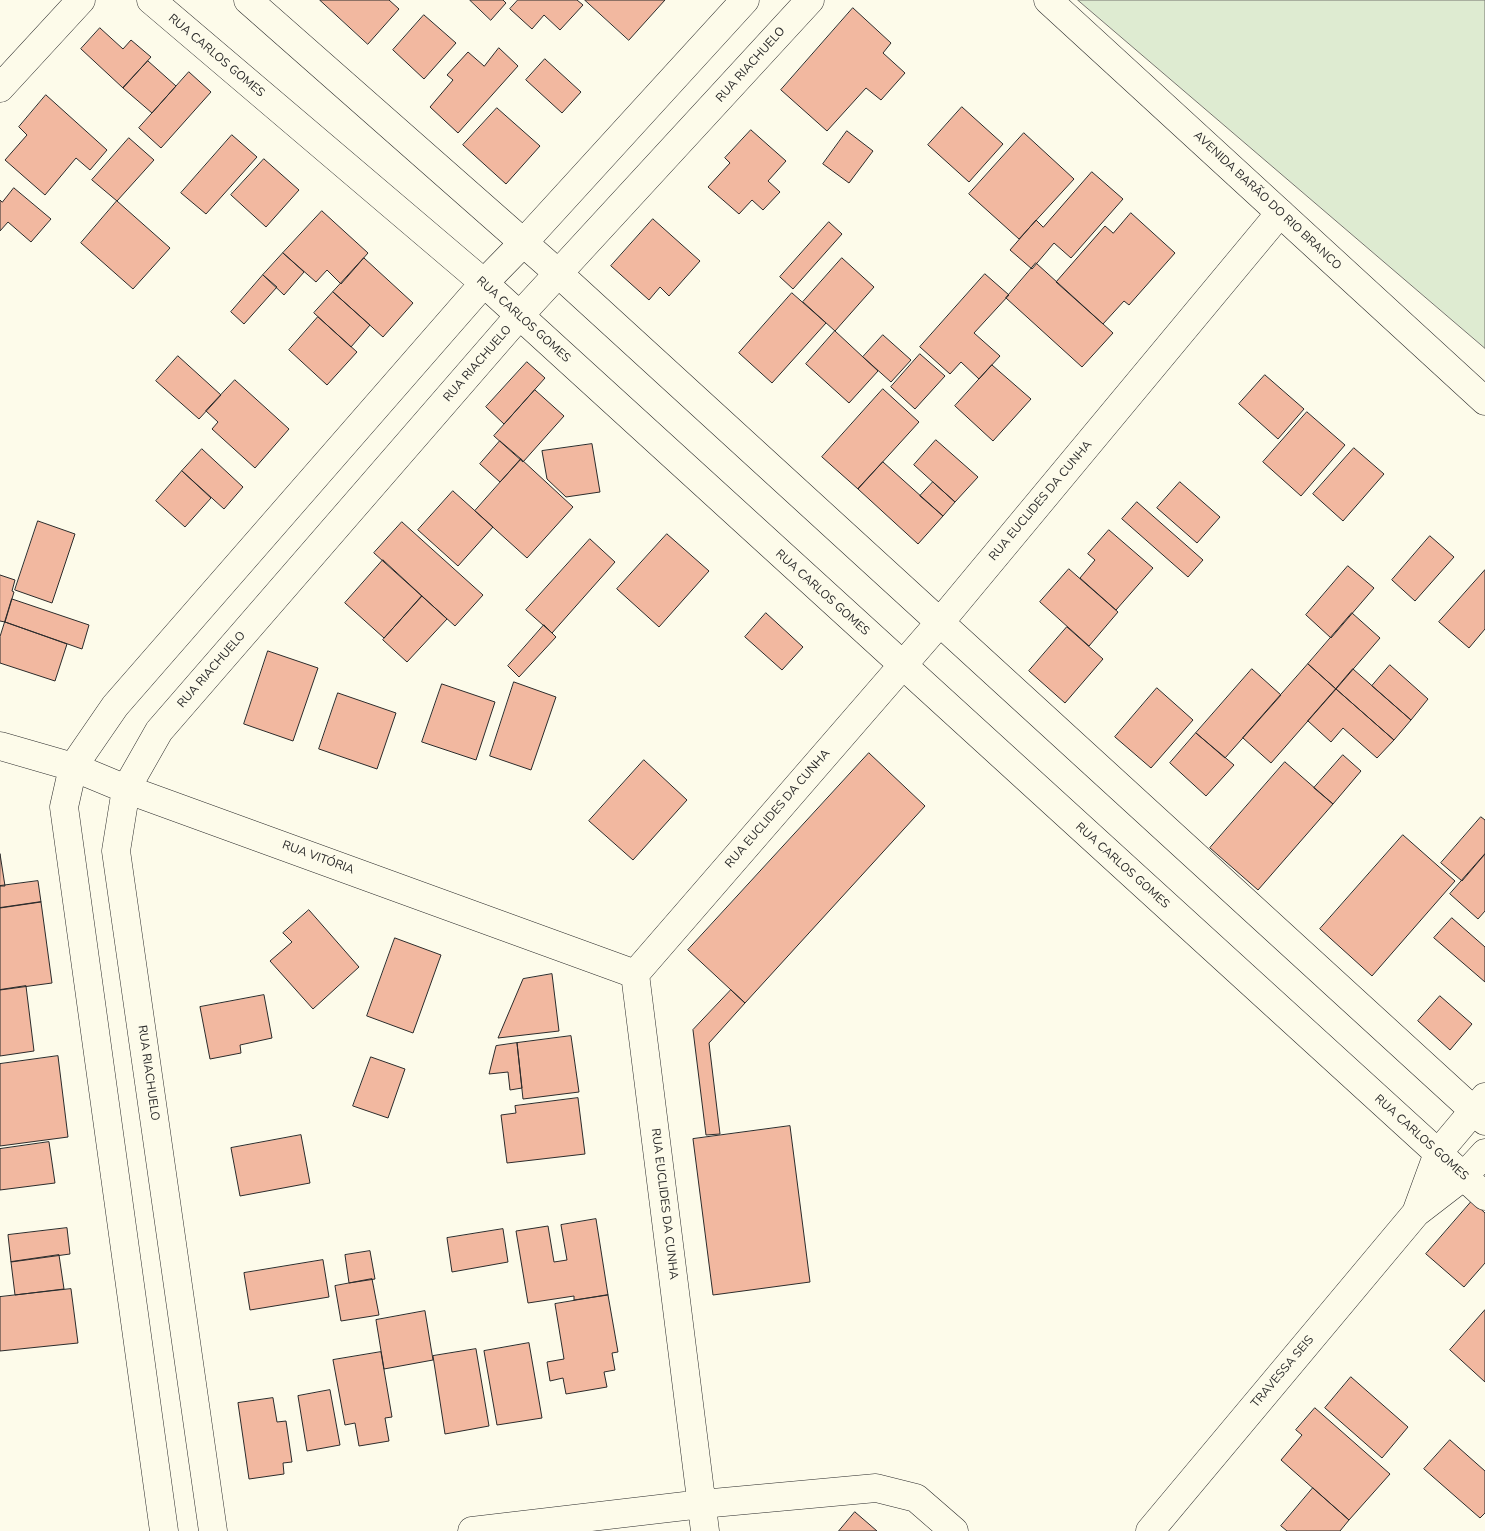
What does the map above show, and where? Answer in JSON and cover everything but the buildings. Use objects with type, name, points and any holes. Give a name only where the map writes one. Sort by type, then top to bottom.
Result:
[{"type":"street","points":[[0,88],[81,0]]},
{"type":"street","name":"RUA CARLOS GOMES","points":[[151,0],[484,283],[1485,1196]]},
{"type":"street","points":[[248,0],[524,242],[1481,1109]]},
{"type":"street","points":[[164,1531],[64,807],[73,767],[115,706],[484,283],[524,242],[745,0]]},
{"type":"street","name":"RUA RIACHUELO","points":[[213,1531],[116,851],[126,788],[159,732],[519,316],[810,0]]},
{"type":"street","name":"AVENIDA BARÃO DO RIO BRANCO","points":[[1048,0],[1485,401]]},
{"type":"street","name":"RUA EUCLIDES DA CUNHA","points":[[705,1531],[635,974],[941,621],[1280,213]]},
{"type":"street","name":"RUA VITÓRIA","points":[[0,746],[73,767],[635,974]]},
{"type":"street","name":"TRAVESSA SEIS","points":[[1416,1214],[1438,1154],[1481,1109]]},
{"type":"street","name":"TRAVESSA SEIS","points":[[1150,1531],[1416,1214],[1464,1176],[1485,1153]]},
{"type":"street","points":[[472,1531],[702,1504],[876,1488],[916,1498],[954,1531]]},
{"type":"green space","points":[[1078,0],[1485,0],[1485,348]]}]
